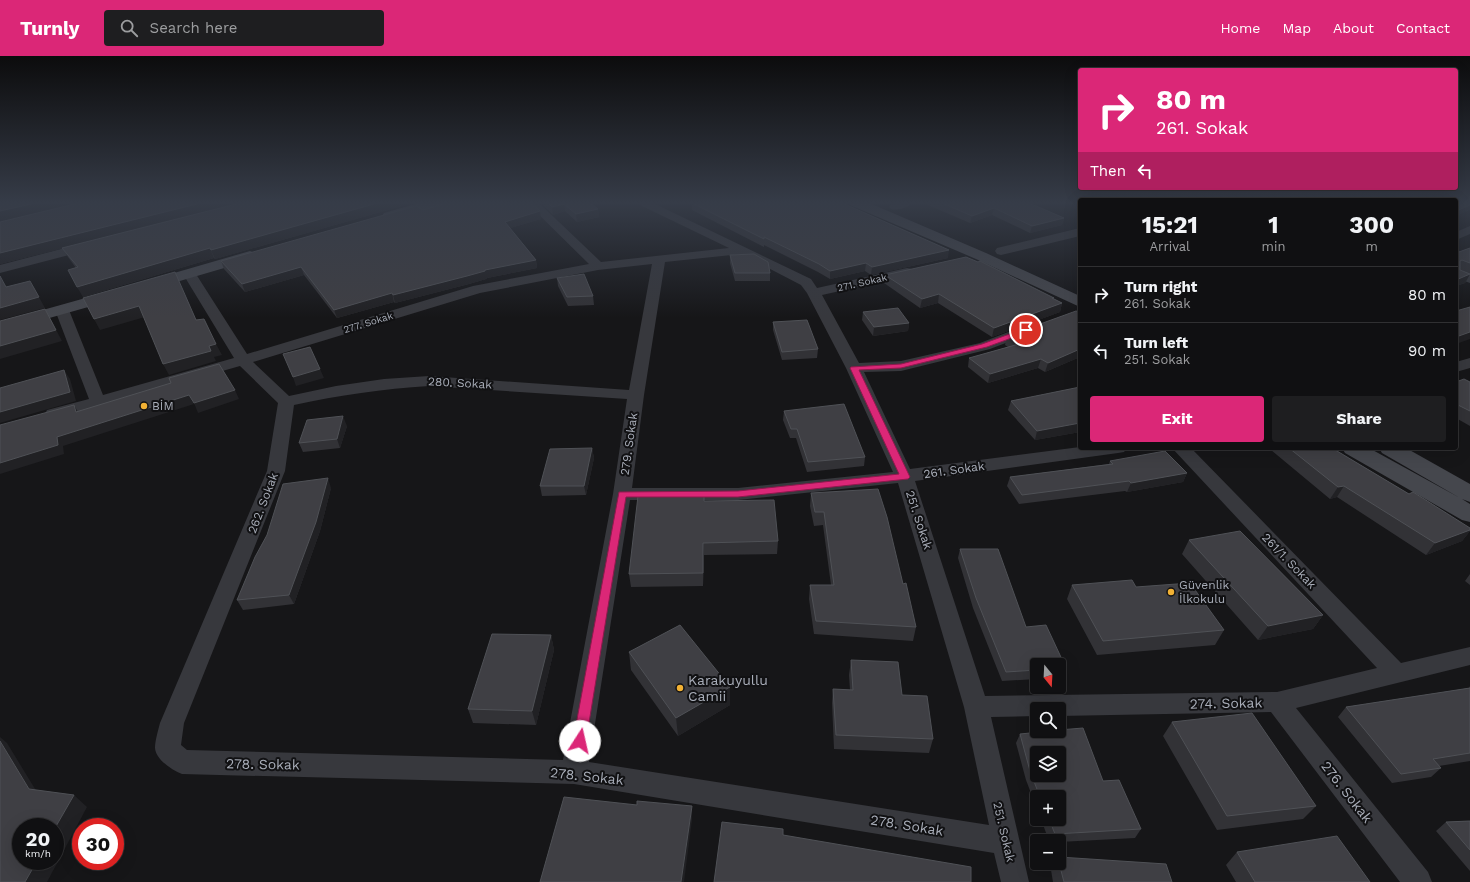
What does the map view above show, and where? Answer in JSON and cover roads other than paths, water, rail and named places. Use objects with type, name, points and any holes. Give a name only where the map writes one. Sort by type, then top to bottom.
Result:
[{"type":"main road","points":[[945,241],[981,256],[1078,308]]},
{"type":"main road","points":[[978,241],[1078,287]]},
{"type":"main road","points":[[0,327],[264,252]]},
{"type":"main road","points":[[1357,450],[1470,514]]},
{"type":"main road","points":[[1393,450],[1470,494]]},
{"type":"street","points":[[572,241],[598,266]]},
{"type":"street","name":"251. Sokak","points":[[722,241],[806,282],[814,293],[854,368],[905,477],[976,707],[1015,882]]},
{"type":"street","points":[[1001,251],[1044,241]]},
{"type":"street","points":[[0,269],[97,244]]},
{"type":"street","name":"277. Sokak","points":[[38,419],[243,360],[478,289],[598,266],[742,250]]},
{"type":"street","points":[[959,260],[981,256]]},
{"type":"street","name":"279. Sokak","points":[[574,772],[622,494],[636,395],[659,259]]},
{"type":"street","name":"271. Sokak","points":[[814,293],[923,268]]},
{"type":"street","points":[[189,274],[243,360],[286,402]]},
{"type":"street","points":[[1458,275],[1470,278]]},
{"type":"street","points":[[62,310],[98,402]]},
{"type":"street","points":[[854,368],[901,366],[985,346],[1043,323]]},
{"type":"street","points":[[1458,366],[1470,363]]},
{"type":"street","name":"280. Sokak","points":[[286,402],[336,391],[384,384],[429,381],[636,395]]},
{"type":"street","name":"262. Sokak","points":[[168,749],[172,723],[276,471],[286,402]]},
{"type":"street","name":"261. Sokak","points":[[622,494],[738,494],[905,477],[1103,450]]},
{"type":"street","name":"261/1. Sokak","points":[[1183,450],[1397,674]]},
{"type":"street","name":"274. Sokak","points":[[976,707],[1277,702],[1470,656]]},
{"type":"street","name":"276. Sokak","points":[[1277,702],[1418,882]]},
{"type":"street","name":"278. Sokak","points":[[168,749],[182,762],[574,772],[1006,841]]},
{"type":"place","name":"BİM","points":[[144,406]]},
{"type":"place","name":"Güvenlik İlkokulu","points":[[1171,592]]},
{"type":"place","name":"Karakuyullu Camii","points":[[680,688]]}]
